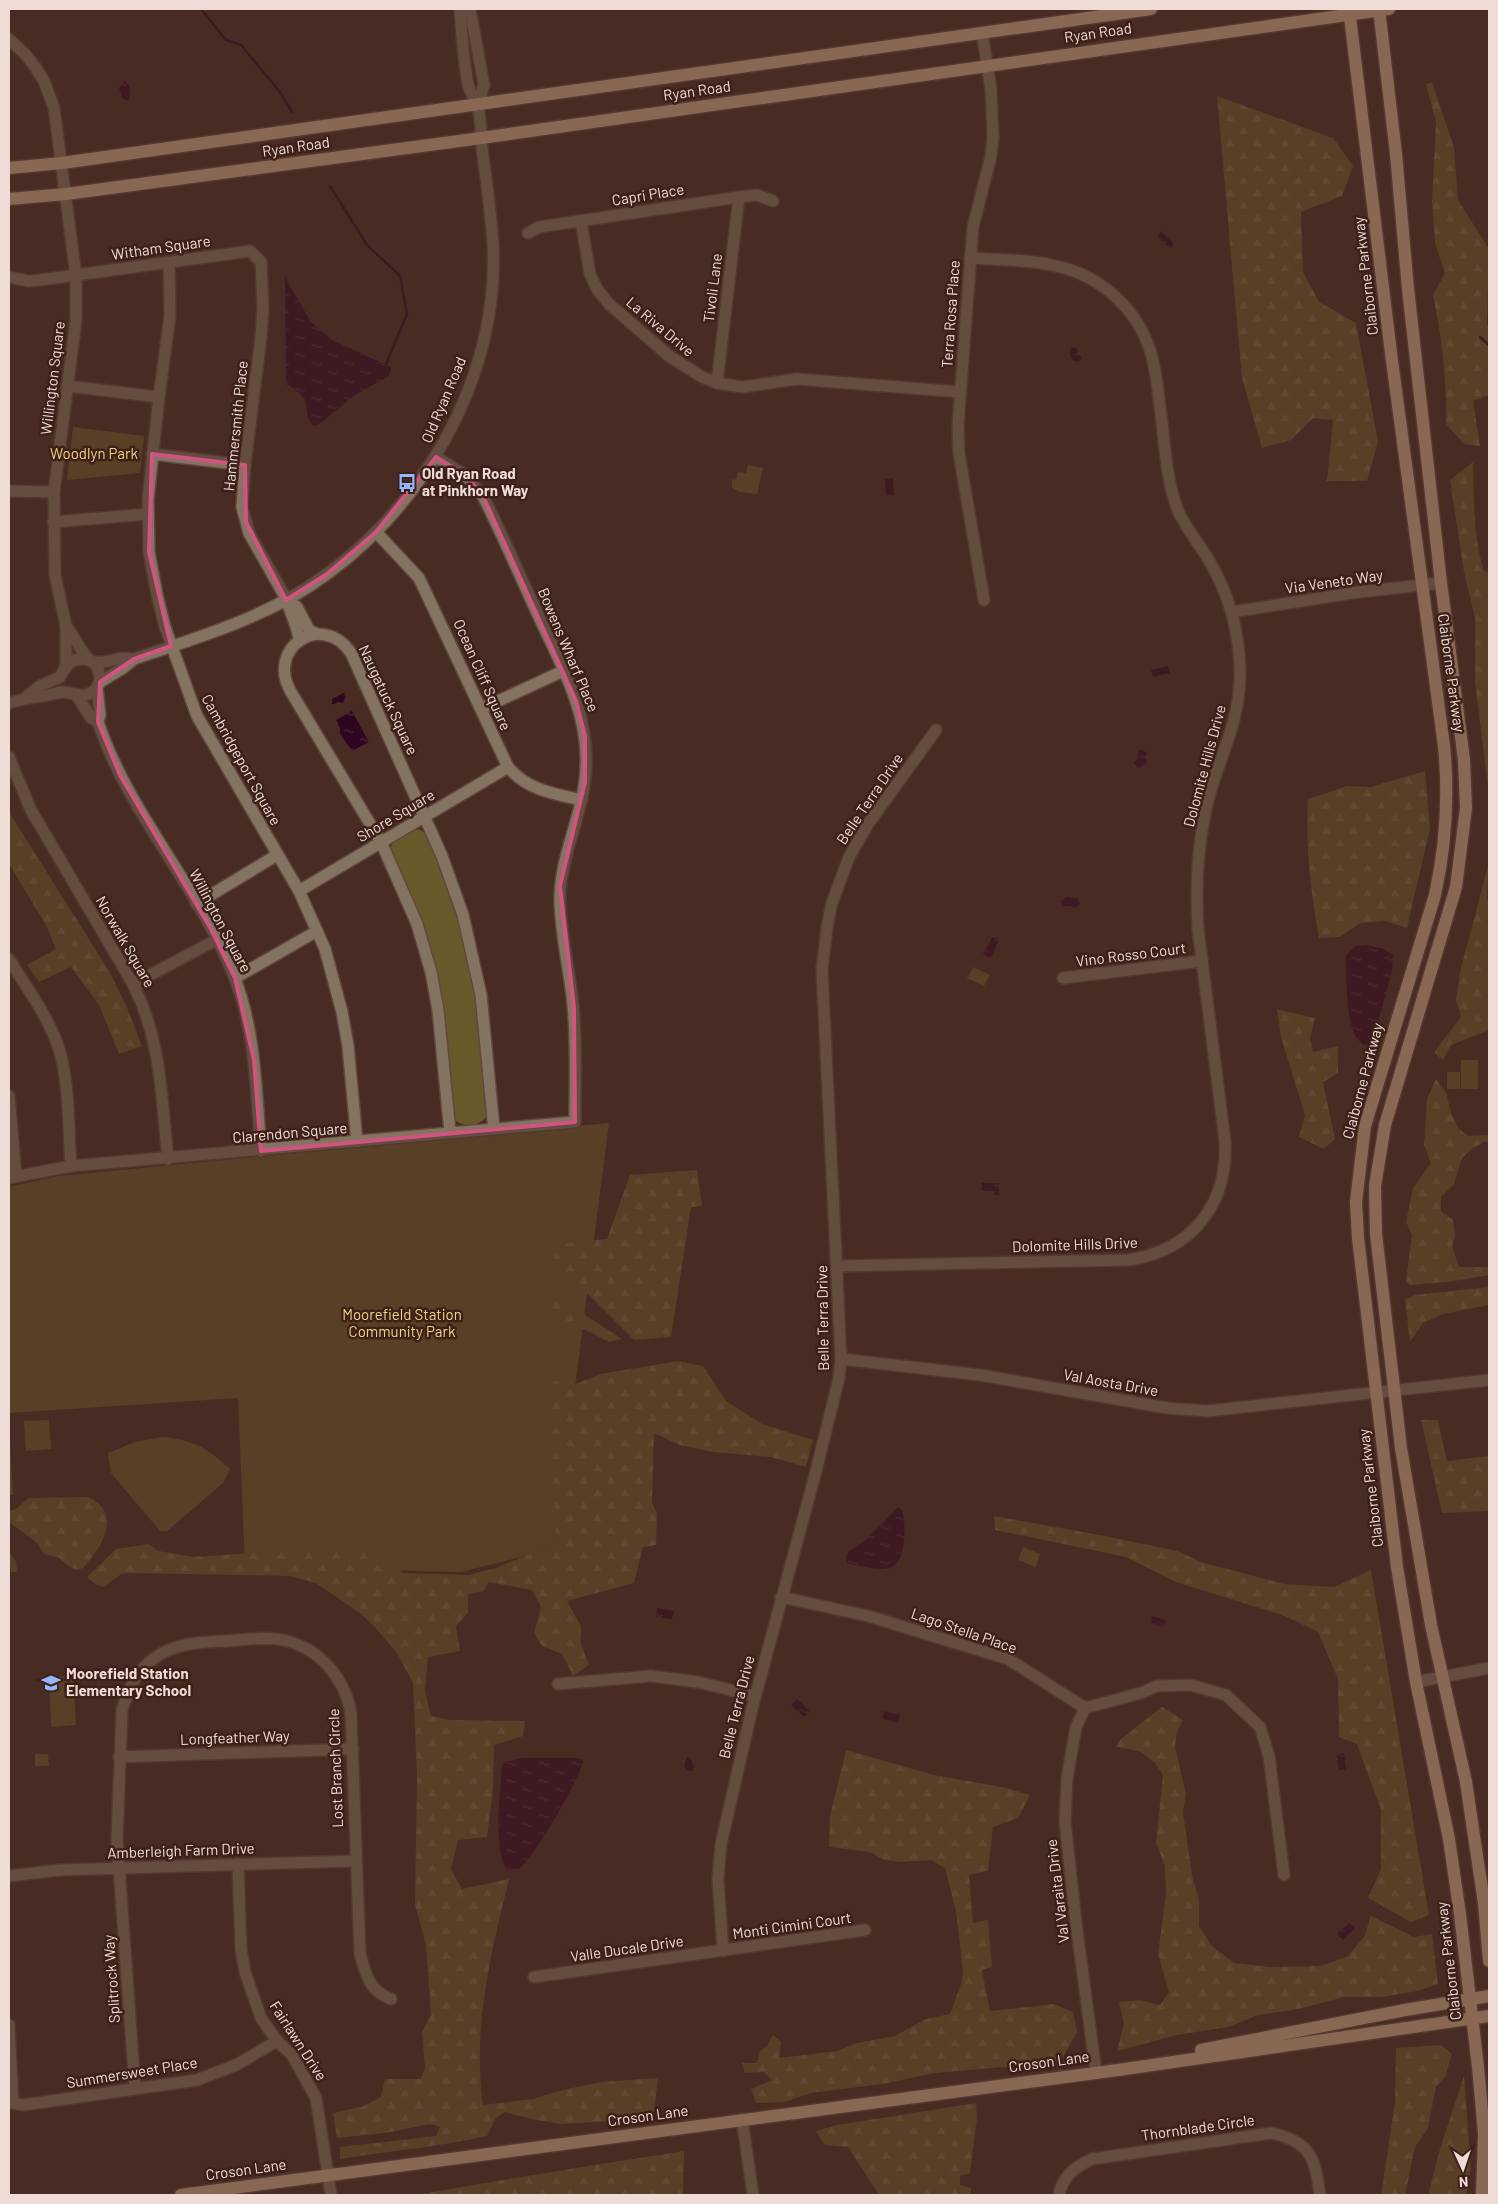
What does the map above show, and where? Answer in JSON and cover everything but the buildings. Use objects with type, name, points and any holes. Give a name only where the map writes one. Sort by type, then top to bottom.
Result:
[{"type":"main road","name":"Ryan Road","points":[[9,168],[62,163],[1151,9]]},
{"type":"main road","name":"Ryan Road","points":[[9,199],[66,194],[481,138],[1349,11],[1382,9]]},
{"type":"main road","name":"Claiborne Parkway","points":[[1382,9],[1408,289],[1441,582],[1464,760],[1466,808],[1456,887],[1390,1105],[1380,1152],[1375,1186],[1377,1252],[1394,1391],[1421,1575],[1441,1677],[1468,1788],[1484,1902],[1489,1960]]},
{"type":"main road","name":"Claiborne Parkway","points":[[1349,11],[1444,746],[1447,791],[1447,822],[1443,861],[1435,894],[1371,1101],[1361,1153],[1356,1202],[1358,1238],[1397,1567],[1416,1682],[1449,1839],[1460,1914],[1484,2133],[1482,2195]]},
{"type":"main road","name":"Croson Lane","points":[[1118,2070],[1163,2057],[1405,2010],[1489,1996]]},
{"type":"main road","name":"Croson Lane","points":[[181,2195],[1118,2070],[1489,2016]]},
{"type":"street","points":[[460,9],[468,87],[478,104]]},
{"type":"street","points":[[470,9],[484,85],[478,104]]},
{"type":"street","name":"Terra Rosa Place","points":[[982,32],[993,112],[991,156],[973,227],[958,426],[959,453],[984,600]]},
{"type":"street","name":"Willington Square","points":[[9,39],[25,54],[44,81],[55,112],[76,276],[76,320],[54,492],[53,522],[55,575],[66,626],[65,669]]},
{"type":"street","name":"Old Ryan Road","points":[[9,703],[26,697],[56,693],[89,694],[99,684],[134,659],[244,620],[287,600],[349,557],[376,532],[404,501],[436,457],[472,379],[484,336],[492,285],[493,246],[478,104]]},
{"type":"street","name":"Capri Place","points":[[528,233],[539,227],[739,197],[757,195],[774,201]]},
{"type":"street","name":"Tivoli Lane","points":[[717,382],[739,197]]},
{"type":"street","name":"La Riva Drive","points":[[581,221],[590,274],[597,289],[608,304],[669,356],[690,371],[717,382],[754,387],[798,379],[960,392]]},
{"type":"street","name":"Witham Square","points":[[76,276],[250,251]]},
{"type":"street","name":"Hammersmith Place","points":[[250,251],[261,262],[263,307],[242,507],[249,533],[287,600],[290,612],[299,630],[299,640]]},
{"type":"street","name":"Dolomite Hills Drive","points":[[837,1266],[1129,1260],[1158,1253],[1186,1237],[1207,1215],[1221,1187],[1226,1156],[1196,902],[1200,842],[1213,786],[1235,717],[1239,694],[1239,656],[1232,612],[1214,570],[1186,527],[1172,494],[1154,364],[1145,338],[1134,318],[1111,292],[1098,283],[1070,270],[1040,263],[970,258]]},
{"type":"street","name":"Cambridgeport Square","points":[[169,263],[170,316],[152,454],[148,514],[151,564],[157,595],[171,646],[200,722],[300,891],[331,968],[348,1046],[357,1142]]},
{"type":"street","points":[[9,277],[28,280],[76,276]]},
{"type":"street","points":[[68,386],[159,397]]},
{"type":"street","points":[[152,454],[245,466]]},
{"type":"street","name":"Bowens Wharf Place","points":[[436,457],[465,475],[483,496],[579,709],[584,736],[586,766],[582,800],[562,872],[560,886],[561,918],[574,1008],[576,1050],[575,1122]]},
{"type":"street","points":[[9,491],[54,492]]},
{"type":"street","points":[[53,522],[148,514]]},
{"type":"street","name":"Ocean Cliff Square","points":[[376,532],[419,578],[508,767],[516,777],[535,787],[547,792],[582,800]]},
{"type":"street","name":"Via Veneto Way","points":[[1232,612],[1359,592],[1441,582]]},
{"type":"street","name":"Hammersmith Place","points":[[287,600],[298,607],[310,630],[317,634]]},
{"type":"street","name":"Willington Square","points":[[66,626],[73,634],[80,649],[91,661]]},
{"type":"street","points":[[317,634],[299,640],[290,648],[284,665],[287,686],[380,842],[416,921],[430,972],[440,1023],[450,1132]]},
{"type":"street","name":"Naugatuck Square","points":[[317,634],[334,637],[345,643],[351,653],[445,865],[469,938],[481,995],[494,1128]]},
{"type":"street","name":"Old Ryan Road","points":[[26,697],[40,686],[60,676],[74,660],[80,658],[104,662],[122,658],[134,659]]},
{"type":"street","points":[[91,661],[99,671],[99,684]]},
{"type":"street","points":[[65,669],[63,680],[65,686],[74,694]]},
{"type":"street","points":[[481,709],[563,671]]},
{"type":"street","name":"Willington Square","points":[[99,684],[100,715],[98,722],[120,775],[196,904],[235,978],[247,1020],[254,1060],[261,1151]]},
{"type":"street","name":"Willington Square","points":[[74,694],[91,718],[98,722]]},
{"type":"street","name":"Belle Terra Drive","points":[[723,1951],[718,1879],[722,1844],[755,1696],[818,1466],[839,1378],[841,1360],[822,970],[827,928],[832,903],[849,857],[868,824],[936,730]]},
{"type":"street","name":"Norwalk Square","points":[[9,757],[31,810],[134,984],[146,1011],[156,1046],[168,1159]]},
{"type":"street","name":"Shore Square","points":[[300,891],[508,767]]},
{"type":"street","points":[[196,904],[277,855]]},
{"type":"street","points":[[235,978],[317,931]]},
{"type":"street","points":[[134,984],[216,940]]},
{"type":"street","points":[[9,959],[53,1032],[59,1049],[65,1081],[71,1166]]},
{"type":"street","name":"Vino Rosso Court","points":[[1063,978],[1202,961]]},
{"type":"street","points":[[9,1096],[12,1177]]},
{"type":"street","name":"Clarendon Square","points":[[12,1177],[71,1166],[261,1151],[450,1132],[575,1122]]},
{"type":"street","name":"Val Aosta Drive","points":[[841,1360],[980,1375],[1192,1411],[1229,1410],[1489,1380]]},
{"type":"street","name":"Lago Stella Place","points":[[781,1597],[868,1616],[1008,1659],[1085,1708]]},
{"type":"street","name":"Lost Branch Circle","points":[[118,1868],[117,1831],[122,1710],[126,1695],[136,1676],[154,1658],[169,1650],[198,1642],[266,1639],[283,1640],[304,1647],[321,1659],[338,1677],[349,1704],[360,1954],[369,1984],[380,1995],[390,1999]]},
{"type":"street","points":[[1416,1682],[1489,1668]]},
{"type":"street","points":[[558,1684],[651,1676],[698,1682],[755,1696]]},
{"type":"street","points":[[1085,1708],[1141,1694],[1157,1686],[1191,1685],[1226,1695],[1260,1727],[1269,1756],[1284,1875]]},
{"type":"street","name":"Val Varaita Drive","points":[[1085,1708],[1076,1727],[1067,1779],[1065,1821],[1076,1923],[1096,2072]]},
{"type":"street","name":"Longfeather Way","points":[[119,1757],[352,1749]]},
{"type":"street","name":"Amberleigh Farm Drive","points":[[9,1876],[60,1870],[355,1861]]},
{"type":"street","name":"Fairlawn Drive","points":[[238,1864],[241,1949],[245,1972],[261,2018],[277,2041],[292,2055],[316,2098],[331,2195]]},
{"type":"street","name":"Splitrock Way","points":[[118,1868],[135,2088]]},
{"type":"street","name":"Monti Cimini Court","points":[[723,1951],[865,1930]]},
{"type":"street","name":"Valle Ducale Drive","points":[[534,1977],[723,1951]]},
{"type":"street","name":"Summersweet Place","points":[[9,2025],[13,2103],[23,2105],[197,2080],[215,2074],[277,2041]]},
{"type":"street","points":[[742,2119],[753,2195]]},
{"type":"street","name":"Thornblade Circle","points":[[1059,2195],[1063,2183],[1071,2171],[1080,2164],[1092,2159],[1272,2133],[1288,2137],[1300,2143],[1309,2152],[1316,2165],[1320,2195]]},
{"type":"highlighted area","points":[[152,454],[245,465],[246,522],[286,600],[327,574],[376,532],[436,457],[465,475],[483,496],[576,701],[585,736],[585,782],[560,886],[574,1008],[575,1122],[261,1151],[254,1060],[235,978],[211,929],[120,775],[98,722],[100,682],[134,659],[171,646],[149,552]]},
{"type":"green space","points":[[1432,82],[1454,147],[1458,200],[1489,249],[1487,325],[1489,325],[1489,395],[1473,401],[1480,446],[1464,444],[1446,424],[1446,391],[1443,359],[1433,295],[1445,273],[1435,243],[1432,201],[1436,122],[1426,84]]},
{"type":"green space","points":[[1217,96],[1333,138],[1353,166],[1342,196],[1301,212],[1303,272],[1319,302],[1356,323],[1378,442],[1367,481],[1327,481],[1333,420],[1313,418],[1291,440],[1262,448],[1242,378]]},
{"type":"green space","name":"Woodlyn Park","points":[[73,427],[144,436],[140,473],[67,480]]},
{"type":"green space","points":[[1473,462],[1475,517],[1480,558],[1484,571],[1489,572],[1489,795],[1475,682],[1475,618],[1464,572],[1450,480]]},
{"type":"green space","points":[[748,465],[763,468],[757,494],[739,492],[732,487],[732,479],[736,480],[738,472],[746,473]]},
{"type":"green space","points":[[1425,771],[1430,828],[1407,928],[1385,921],[1360,923],[1340,937],[1319,938],[1309,869],[1308,799],[1347,786],[1371,787]]},
{"type":"green space","points":[[9,812],[109,971],[126,1005],[142,1046],[119,1054],[99,1005],[71,967],[39,982],[27,965],[56,949],[46,925],[9,864]]},
{"type":"green space","points":[[418,829],[428,834],[453,897],[474,979],[488,1115],[480,1122],[470,1125],[460,1123],[452,1116],[441,1010],[390,848],[396,839]]},
{"type":"green space","points":[[1489,862],[1487,891],[1489,906],[1489,1026],[1487,1031],[1451,1045],[1443,1060],[1434,1052],[1461,1017],[1456,1000],[1460,972]]},
{"type":"green space","points":[[973,967],[990,975],[984,986],[967,978]]},
{"type":"green space","points":[[1277,1009],[1315,1018],[1310,1039],[1313,1052],[1338,1046],[1338,1073],[1323,1082],[1335,1139],[1324,1149],[1299,1137],[1305,1115],[1281,1037]]},
{"type":"green space","points":[[1461,1060],[1478,1060],[1478,1089],[1461,1089]]},
{"type":"green space","points":[[1447,1072],[1460,1072],[1460,1089],[1447,1089]]},
{"type":"green space","points":[[1436,1079],[1446,1092],[1451,1113],[1459,1129],[1468,1136],[1489,1135],[1489,1142],[1484,1142],[1473,1148],[1462,1158],[1454,1184],[1441,1197],[1441,1211],[1453,1220],[1455,1236],[1452,1246],[1459,1267],[1489,1267],[1489,1275],[1448,1282],[1410,1285],[1406,1281],[1412,1234],[1406,1222],[1413,1188],[1431,1163],[1424,1145],[1427,1099]]},
{"type":"green space","name":"Moorefield Station Community Park","points":[[609,1123],[555,1543],[525,1556],[461,1572],[245,1567],[238,1398],[9,1413],[9,1187],[58,1176]]},
{"type":"green space","points":[[697,1170],[702,1206],[691,1207],[671,1337],[634,1340],[581,1287],[553,1268],[553,1244],[607,1239],[630,1175]]},
{"type":"green space","points":[[1489,1287],[1489,1305],[1443,1314],[1423,1323],[1410,1342],[1405,1299],[1415,1295]]},
{"type":"green space","points":[[564,1292],[588,1317],[622,1339],[609,1342],[576,1325],[552,1327],[549,1293]]},
{"type":"green space","points":[[678,1361],[703,1366],[726,1401],[762,1424],[813,1440],[806,1467],[771,1457],[713,1452],[680,1445],[654,1433],[652,1502],[657,1514],[656,1545],[643,1547],[634,1583],[567,1601],[581,1626],[581,1644],[589,1665],[573,1676],[562,1654],[542,1646],[534,1633],[541,1607],[532,1590],[489,1582],[483,1591],[468,1594],[468,1613],[456,1626],[460,1651],[428,1657],[425,1691],[431,1716],[451,1720],[525,1721],[523,1736],[494,1745],[493,1790],[487,1837],[458,1840],[451,1869],[462,1889],[509,1879],[485,1991],[480,2048],[483,2105],[533,2099],[601,2082],[658,2078],[654,2112],[632,2120],[561,2124],[505,2112],[495,2119],[487,2136],[340,2159],[340,2147],[436,2136],[440,2127],[430,2124],[385,2133],[337,2138],[333,2113],[364,2106],[381,2097],[385,2079],[421,2079],[425,2068],[422,2032],[431,2015],[426,1945],[415,1904],[417,1774],[413,1683],[397,1653],[373,1625],[360,1613],[316,1583],[290,1576],[128,1573],[121,1574],[104,1587],[95,1584],[87,1577],[116,1549],[149,1544],[158,1551],[194,1557],[251,1553],[371,1551],[388,1558],[402,1573],[468,1575],[496,1568],[555,1543],[556,1519],[549,1447],[548,1379],[573,1385],[601,1374]]},
{"type":"green space","points":[[49,1420],[51,1449],[26,1451],[24,1421]]},
{"type":"green space","points":[[1421,1420],[1438,1420],[1447,1461],[1489,1456],[1489,1511],[1442,1513]]},
{"type":"green space","points":[[163,1437],[183,1440],[200,1446],[230,1469],[223,1483],[167,1531],[160,1531],[111,1473],[108,1453],[135,1442]]},
{"type":"green space","points":[[10,1439],[13,1495],[9,1495]]},
{"type":"green space","points":[[88,1497],[99,1504],[105,1512],[107,1521],[102,1541],[83,1568],[76,1570],[59,1558],[44,1554],[36,1542],[9,1522],[9,1511],[16,1509],[29,1498]]},
{"type":"green space","points":[[994,1516],[1177,1551],[1204,1563],[1284,1584],[1334,1587],[1371,1570],[1429,1915],[1411,1922],[1368,1898],[1381,1869],[1381,1810],[1357,1744],[1339,1737],[1338,1679],[1318,1632],[1285,1616],[1176,1582],[1126,1557],[995,1530]]},
{"type":"green space","points":[[1023,1547],[1040,1554],[1036,1567],[1018,1560]]},
{"type":"green space","points":[[9,1552],[16,1561],[17,1572],[11,1572]]},
{"type":"green space","points":[[73,1676],[76,1725],[51,1727],[49,1677]]},
{"type":"green space","points":[[1162,1707],[1183,1720],[1177,1732],[1175,1746],[1186,1794],[1183,1812],[1192,1875],[1199,1900],[1199,1926],[1212,1946],[1234,1963],[1270,1967],[1321,1966],[1348,1956],[1364,1937],[1371,1916],[1414,1937],[1432,1934],[1438,1984],[1418,1991],[1381,1997],[1345,1997],[1298,2009],[1258,2015],[1228,2027],[1177,2035],[1117,2051],[1124,2023],[1119,2002],[1140,2000],[1160,2005],[1169,1992],[1158,1954],[1166,1894],[1165,1866],[1156,1843],[1163,1775],[1155,1763],[1139,1751],[1116,1747],[1121,1739]]},
{"type":"green space","points":[[846,1750],[934,1775],[1002,1787],[1030,1795],[1018,1818],[993,1827],[988,1871],[969,1875],[973,1923],[988,1920],[992,1967],[982,1970],[990,2011],[1054,2004],[1073,2012],[1077,2032],[1060,2062],[935,2073],[882,2084],[811,2093],[784,2102],[756,2103],[751,2089],[772,2080],[764,2072],[745,2073],[742,2063],[757,2063],[760,2051],[767,2046],[773,2035],[781,2042],[779,2058],[837,2051],[857,2043],[895,2036],[926,2019],[950,2014],[961,1984],[963,1971],[956,1911],[945,1868],[931,1860],[901,1862],[884,1860],[870,1852],[829,1847],[830,1816]]},
{"type":"green space","points":[[35,1754],[48,1754],[49,1766],[35,1766]]},
{"type":"green space","points":[[1441,2045],[1452,2054],[1445,2077],[1436,2087],[1428,2128],[1415,2147],[1405,2195],[1381,2195],[1395,2102],[1396,2048]]},
{"type":"green space","points":[[1464,2076],[1471,2168],[1466,2195],[1428,2195],[1440,2149]]},
{"type":"green space","points":[[976,2103],[977,2118],[970,2173],[960,2176],[960,2185],[971,2188],[971,2195],[879,2195],[848,2147],[825,2145],[816,2131],[837,2125]]},
{"type":"green space","points":[[684,2151],[683,2195],[416,2195],[516,2178]]},
{"type":"water","points":[[125,81],[130,86],[129,100],[122,98],[119,88]]},
{"type":"water","points":[[1161,231],[1174,244],[1170,248],[1157,236]]},
{"type":"water","points":[[285,277],[311,322],[332,340],[391,367],[389,376],[355,395],[318,425],[313,426],[309,419],[306,404],[301,395],[286,384]]},
{"type":"water","points":[[1075,347],[1078,354],[1082,356],[1079,362],[1073,361],[1069,353],[1071,348]]},
{"type":"water","points":[[893,478],[894,495],[886,496],[885,479]]},
{"type":"water","points":[[1168,666],[1170,673],[1153,677],[1151,670]]},
{"type":"water","points":[[344,693],[346,696],[343,703],[338,702],[332,705],[332,699]]},
{"type":"water","points":[[352,711],[369,742],[352,751],[340,734],[340,728],[336,720]]},
{"type":"water","points":[[1141,749],[1147,753],[1145,757],[1147,762],[1138,768],[1134,763],[1138,758],[1138,751]]},
{"type":"water","points":[[1066,897],[1078,898],[1080,904],[1075,908],[1071,906],[1062,907],[1061,901]]},
{"type":"water","points":[[992,937],[999,940],[991,958],[983,954]]},
{"type":"water","points":[[1367,945],[1384,949],[1393,955],[1392,972],[1373,1040],[1364,1046],[1356,1037],[1350,1021],[1347,998],[1346,956],[1355,946]]},
{"type":"water","points":[[982,1183],[999,1183],[999,1195],[994,1195],[994,1191],[982,1191]]},
{"type":"water","points":[[898,1507],[902,1510],[904,1542],[900,1559],[896,1565],[880,1569],[847,1563],[846,1557],[848,1552],[868,1538]]},
{"type":"water","points":[[657,1608],[674,1611],[672,1619],[656,1617]]},
{"type":"water","points":[[1152,1616],[1166,1620],[1165,1626],[1151,1623]]},
{"type":"water","points":[[797,1699],[810,1711],[804,1717],[791,1705]]},
{"type":"water","points":[[884,1711],[900,1715],[898,1723],[882,1719]]},
{"type":"water","points":[[1344,1753],[1346,1769],[1339,1770],[1337,1754]]},
{"type":"water","points":[[687,1757],[690,1758],[694,1767],[692,1771],[688,1771],[684,1766]]},
{"type":"water","points":[[522,1758],[583,1759],[576,1780],[536,1848],[521,1867],[510,1870],[506,1869],[502,1859],[498,1833],[502,1766],[505,1762]]},
{"type":"water","points":[[1349,1923],[1355,1928],[1343,1940],[1337,1934]]},
{"type":"waterway","points":[[201,9],[226,40],[241,45],[280,92],[292,112]]},
{"type":"waterway","points":[[330,186],[367,245],[400,276],[407,314],[386,364]]},
{"type":"waterway","points":[[1480,337],[1489,345]]},
{"type":"place","name":"Old Ryan Road at Pinkhorn Way","points":[[407,483]]},
{"type":"place","name":"Moorefield Station Elementary School","points":[[51,1683]]}]
